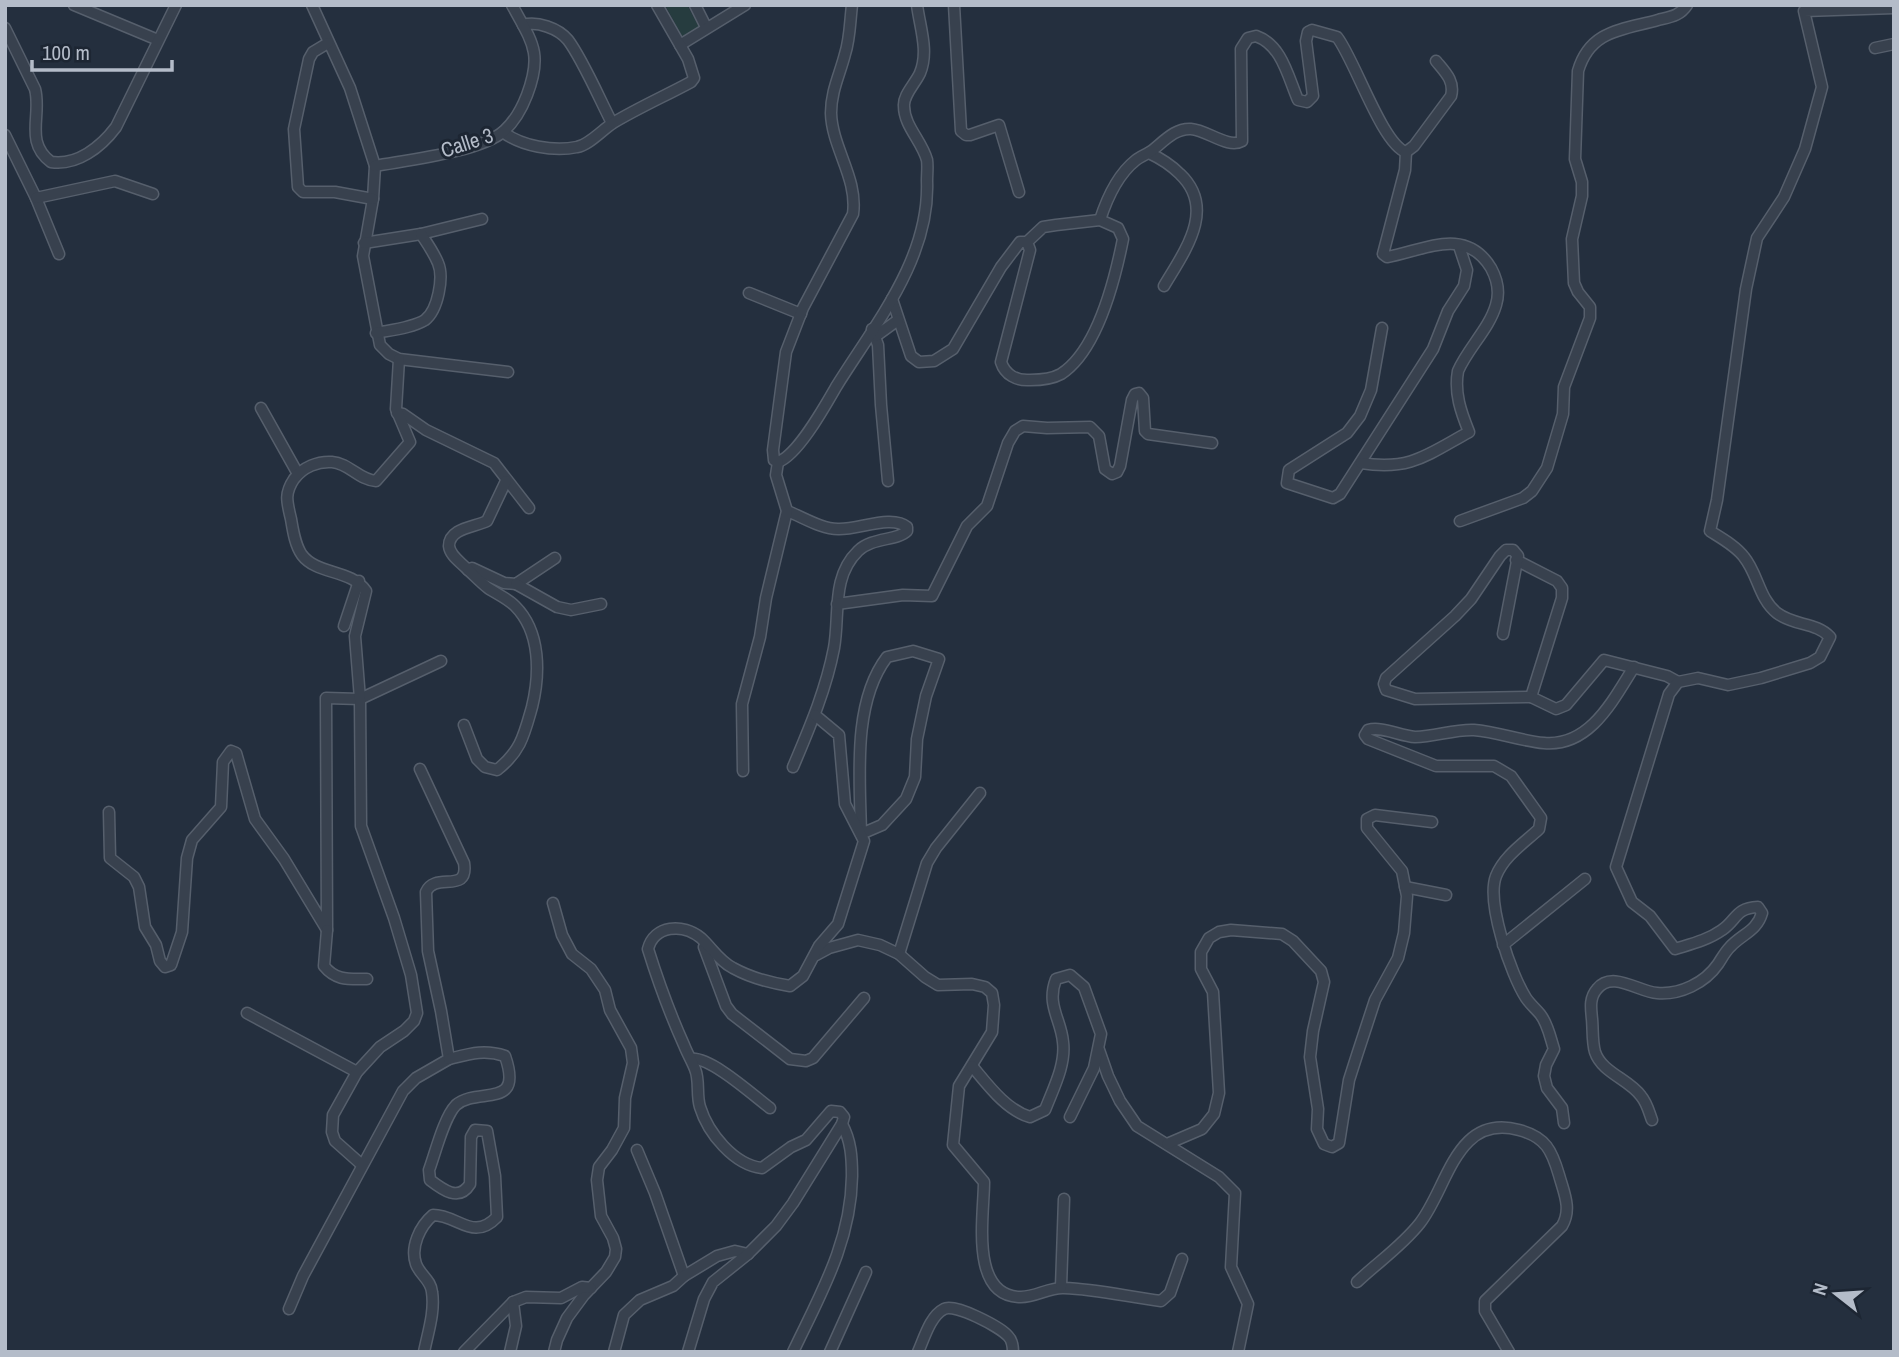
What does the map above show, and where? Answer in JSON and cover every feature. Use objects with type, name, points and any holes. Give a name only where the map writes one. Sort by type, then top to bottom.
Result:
[{"type":"street","points":[[74,5],[158,40]]},
{"type":"street","points":[[5,28],[35,89],[37,98],[34,128],[41,151],[51,162],[65,164],[106,141],[116,127],[176,5]]},
{"type":"street","points":[[312,5],[350,88],[375,166],[373,199],[363,256],[376,334],[385,351],[399,359],[508,372]]},
{"type":"street","name":"Calle 3","points":[[375,166],[466,148],[503,132],[522,109],[536,65],[535,50],[512,5]]},
{"type":"street","points":[[503,132],[517,140],[560,149],[579,147],[612,123],[691,82],[694,78],[693,72],[657,5]]},
{"type":"street","points":[[695,5],[706,27]]},
{"type":"street","points":[[680,45],[745,5]]},
{"type":"street","points":[[778,462],[774,460],[773,450],[786,352],[801,314],[853,214],[855,203],[851,181],[833,130],[831,114],[837,73],[845,54],[852,5]]},
{"type":"street","points":[[778,462],[794,448],[823,409],[874,332],[916,249],[924,222],[928,191],[927,159],[903,109],[920,72],[925,49],[917,5]]},
{"type":"street","points":[[954,5],[961,131],[970,135],[999,125],[1019,192]]},
{"type":"street","points":[[1460,521],[1523,498],[1540,479],[1547,468],[1563,414],[1564,387],[1590,318],[1590,307],[1574,283],[1572,239],[1582,196],[1582,182],[1575,159],[1578,71],[1582,57],[1590,45],[1614,32],[1678,15],[1687,5]]},
{"type":"street","points":[[1503,634],[1518,556],[1513,550],[1506,550],[1471,599],[1386,678],[1386,690],[1415,699],[1531,697],[1556,709],[1566,705],[1604,660],[1667,676],[1678,682],[1698,678],[1728,685],[1761,678],[1810,663],[1820,657],[1830,637],[1822,628],[1789,621],[1776,612],[1766,601],[1744,557],[1710,531],[1717,500],[1746,289],[1757,238],[1784,197],[1805,149],[1822,87],[1804,11],[1894,8]]},
{"type":"street","points":[[523,24],[546,26],[567,38],[612,123]]},
{"type":"street","points":[[1100,220],[1105,203],[1121,174],[1139,157],[1149,153],[1176,132],[1194,129],[1233,143],[1242,141],[1241,50],[1244,41],[1252,36],[1261,38],[1270,45],[1285,64],[1298,100],[1307,102],[1313,96],[1306,41],[1308,32],[1312,30],[1334,35],[1342,43],[1368,99],[1393,142],[1401,151],[1406,152]]},
{"type":"street","points":[[328,43],[319,47],[309,59],[295,119],[300,191],[335,192],[373,199]]},
{"type":"street","points":[[1875,48],[1894,44]]},
{"type":"street","points":[[1361,463],[1386,467],[1406,465],[1468,432],[1459,408],[1456,383],[1461,363],[1496,305],[1496,277],[1478,252],[1436,243],[1396,256],[1387,257],[1383,254],[1405,170],[1406,152],[1414,146],[1451,96],[1451,80],[1436,61]]},
{"type":"street","points":[[6,143],[36,198],[59,254]]},
{"type":"street","points":[[1149,153],[1165,160],[1184,177],[1197,202],[1198,212],[1193,234],[1164,286]]},
{"type":"street","points":[[36,198],[115,181],[153,194]]},
{"type":"street","points":[[364,243],[421,234],[482,219]]},
{"type":"street","points":[[892,299],[909,350],[915,359],[923,363],[934,361],[953,349],[1020,242],[1027,242],[1043,228],[1100,220],[1118,228],[1123,239],[1103,316],[1072,365],[1050,379],[1020,380],[1005,371],[1001,362],[1030,250],[1027,242]]},
{"type":"street","points":[[376,334],[413,325],[431,313],[440,283],[439,264],[421,234]]},
{"type":"street","points":[[1382,328],[1371,390],[1360,416],[1347,433],[1289,470],[1287,483],[1334,498],[1340,494],[1433,349],[1448,311],[1464,286],[1467,270],[1459,246]]},
{"type":"street","points":[[749,293],[801,314]]},
{"type":"street","points":[[874,332],[898,320]]},
{"type":"street","points":[[874,332],[888,481]]},
{"type":"street","points":[[362,1165],[335,1141],[331,1132],[333,1115],[357,1072],[380,1047],[404,1031],[414,1021],[417,1013],[411,975],[394,918],[361,826],[360,699],[355,636],[366,591],[359,581],[311,563],[303,556],[297,545],[285,498],[298,474],[316,464],[331,462],[368,480],[376,481],[410,442],[397,413],[395,398],[399,359]]},
{"type":"street","points":[[837,604],[903,595],[932,596],[967,526],[987,506],[1008,443],[1015,430],[1023,426],[1090,426],[1099,436],[1105,469],[1112,474],[1117,472],[1120,466],[1132,400],[1135,394],[1139,393],[1143,398],[1147,434],[1212,443]]},
{"type":"street","points":[[261,408],[298,474]]},
{"type":"street","points":[[397,413],[494,463],[529,508]]},
{"type":"street","points":[[743,771],[742,704],[760,637],[766,598],[787,511],[776,475],[778,462]]},
{"type":"street","points":[[464,724],[477,759],[485,767],[497,770],[510,760],[522,743],[538,684],[534,641],[527,624],[516,607],[489,589],[452,553],[450,541],[458,532],[487,522],[506,481]]},
{"type":"street","points":[[787,511],[823,527],[838,529],[888,522],[897,522],[907,527],[905,534],[901,536],[884,538],[859,550],[842,573],[834,648],[815,715],[793,767]]},
{"type":"street","points":[[516,584],[555,558]]},
{"type":"street","points":[[1516,560],[1557,581],[1562,588],[1562,598],[1531,697]]},
{"type":"street","points":[[468,570],[472,568],[504,583],[516,584],[557,607],[572,610],[601,604]]},
{"type":"street","points":[[344,626],[359,581]]},
{"type":"street","points":[[688,1352],[699,1310],[713,1282],[748,1254],[776,1226],[793,1203],[844,1117],[841,1112],[831,1111],[806,1140],[791,1147],[762,1168],[750,1167],[741,1161],[713,1133],[705,1120],[696,1089],[697,1074],[648,949],[650,940],[664,929],[674,928],[701,938],[713,953],[732,967],[769,983],[790,986],[803,976],[813,956],[838,924],[863,848],[861,834],[859,735],[877,670],[887,657],[913,651],[939,659],[926,696],[917,738],[915,777],[906,799],[882,825],[861,834]]},
{"type":"street","points":[[367,979],[343,979],[331,974],[324,966],[327,930],[326,698],[360,699],[441,661]]},
{"type":"street","points":[[1564,1123],[1562,1108],[1547,1088],[1544,1076],[1553,1049],[1548,1027],[1526,999],[1503,946],[1493,886],[1507,858],[1539,829],[1541,818],[1511,776],[1494,766],[1436,766],[1368,739],[1365,735],[1368,730],[1375,728],[1401,736],[1418,737],[1453,730],[1476,730],[1545,744],[1559,742],[1574,737],[1598,722],[1634,667]]},
{"type":"street","points":[[1652,1120],[1640,1094],[1603,1064],[1595,1052],[1591,1001],[1596,989],[1604,983],[1617,981],[1656,993],[1679,991],[1691,986],[1703,980],[1717,966],[1727,949],[1752,931],[1760,922],[1762,913],[1758,907],[1746,908],[1724,929],[1675,949],[1650,916],[1632,902],[1616,867],[1669,694],[1678,682]]},
{"type":"street","points":[[815,715],[839,735],[845,804],[861,834]]},
{"type":"street","points":[[109,812],[110,858],[134,877],[139,887],[145,927],[156,945],[160,961],[165,967],[171,965],[182,932],[187,858],[192,840],[220,807],[223,762],[230,751],[236,753],[255,819],[284,859],[327,930]]},
{"type":"street","points":[[420,769],[464,863],[465,871],[458,881],[433,883],[426,892],[428,951],[449,1059]]},
{"type":"street","points":[[899,954],[927,863],[979,793]]},
{"type":"street","points":[[1167,1144],[1202,1129],[1214,1114],[1219,1093],[1213,992],[1201,970],[1201,952],[1209,938],[1219,932],[1231,930],[1282,934],[1293,941],[1321,971],[1324,982],[1310,1057],[1318,1109],[1317,1129],[1324,1144],[1332,1147],[1339,1143],[1349,1080],[1375,1000],[1398,958],[1404,933],[1405,887],[1402,871],[1367,828],[1367,819],[1375,815],[1432,822]]},
{"type":"street","points":[[1503,946],[1585,879]]},
{"type":"street","points":[[1405,887],[1446,895]]},
{"type":"street","points":[[553,903],[562,935],[572,954],[591,969],[605,990],[610,1010],[631,1048],[633,1063],[625,1098],[624,1128],[600,1167],[597,1180],[601,1216],[613,1238],[615,1257],[606,1272],[567,1318],[554,1352]]},
{"type":"street","points":[[701,938],[726,1006],[732,1014],[790,1059],[806,1061],[813,1058],[864,998]]},
{"type":"street","points":[[813,956],[829,948],[858,940],[880,945],[899,954],[938,985],[972,984],[985,987],[992,993],[992,1032],[959,1086],[953,1145],[984,1182],[984,1266],[992,1282],[1008,1294],[1021,1297],[1061,1287],[1161,1301],[1170,1293],[1182,1259]]},
{"type":"street","points":[[972,1066],[992,1090],[1018,1114],[1030,1117],[1045,1110],[1062,1066],[1063,1042],[1053,1011],[1052,988],[1056,979],[1070,975],[1084,988],[1101,1034],[1094,1068],[1070,1117]]},
{"type":"street","points":[[417,1013],[432,1014],[441,1011]]},
{"type":"street","points":[[247,1013],[357,1072]]},
{"type":"street","points":[[1099,1049],[1120,1101],[1137,1126],[1219,1177],[1235,1193],[1231,1267],[1248,1304],[1238,1352]]},
{"type":"street","points":[[289,1309],[303,1276],[403,1091],[416,1078],[449,1059],[490,1051],[505,1056],[510,1072],[506,1088],[499,1094],[465,1100],[456,1105],[429,1170],[430,1180],[446,1192],[460,1194],[467,1190],[470,1184],[471,1137],[475,1130],[487,1131],[495,1176],[498,1217],[491,1224],[480,1228],[461,1225],[441,1215],[433,1215],[420,1229],[415,1246],[416,1266],[430,1282],[433,1313],[424,1352]]},
{"type":"street","points":[[691,1059],[697,1058],[711,1065],[770,1108]]},
{"type":"street","points":[[793,1352],[832,1269],[850,1213],[852,1151],[842,1124]]},
{"type":"street","points":[[1357,1282],[1420,1223],[1463,1146],[1483,1131],[1517,1129],[1532,1134],[1544,1142],[1552,1153],[1567,1207],[1567,1218],[1485,1301],[1485,1311],[1509,1352]]},
{"type":"street","points":[[637,1150],[684,1276]]},
{"type":"street","points":[[1061,1287],[1064,1199]]},
{"type":"street","points":[[614,1352],[624,1315],[640,1300],[673,1286],[717,1256],[735,1251],[748,1254]]},
{"type":"street","points":[[830,1352],[866,1272]]},
{"type":"street","points":[[464,1352],[513,1302],[526,1297],[561,1298],[582,1287],[591,1288]]},
{"type":"street","points":[[510,1352],[516,1326],[513,1302]]},
{"type":"street","points":[[918,1352],[934,1320],[944,1309],[952,1308],[962,1310],[1009,1336],[1013,1352]]},
{"type":"green space","points":[[665,5],[687,5],[699,27],[688,37],[682,36]]}]
